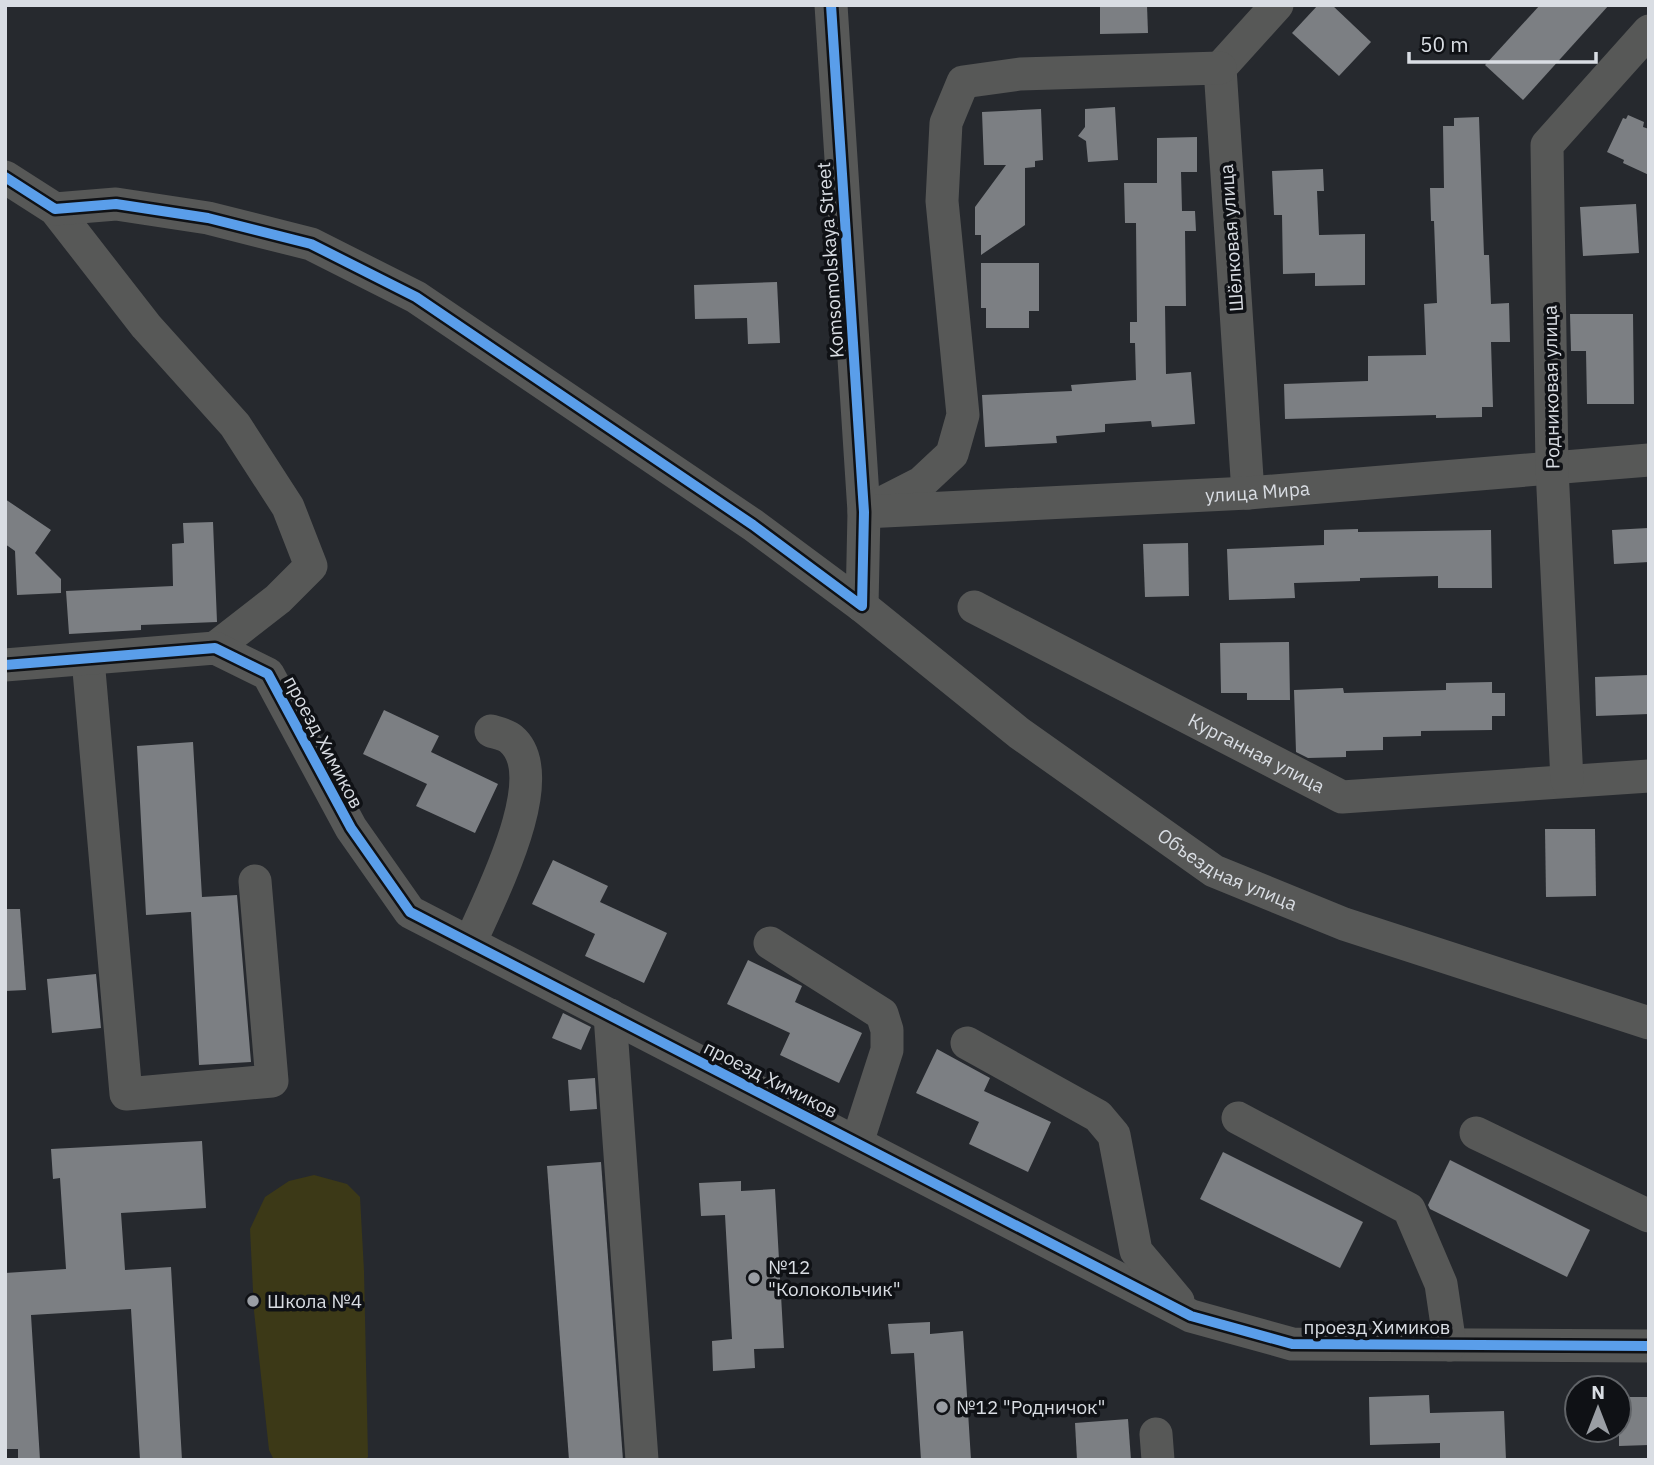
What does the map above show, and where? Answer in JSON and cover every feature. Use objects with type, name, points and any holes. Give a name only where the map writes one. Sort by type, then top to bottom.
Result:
[{"type":"street","name":"Komsomolskaya Street","points":[[831,5],[864,512],[862,606]]},
{"type":"street","points":[[864,512],[921,483],[952,454],[963,415],[942,201],[946,123],[963,82],[1020,74],[1220,68],[1277,5]]},
{"type":"street","name":"Родниковая улица","points":[[1567,782],[1552,468],[1547,145],[1649,31]]},
{"type":"street","name":"Шёлковая улица","points":[[1220,68],[1248,493]]},
{"type":"street","points":[[5,177],[55,209],[146,326],[235,425],[288,507],[311,566],[278,599],[215,648],[5,665]]},
{"type":"street","name":"Объездная улица","points":[[55,209],[116,204],[208,218],[311,244],[416,297],[753,524],[862,606],[1019,733],[1214,871],[1344,924],[1649,1023]]},
{"type":"street","name":"улица Мира","points":[[864,512],[1248,493],[1649,460]]},
{"type":"street","name":"Курганная улица","points":[[974,607],[1342,797],[1649,776]]},
{"type":"street","name":"проезд Химиков","points":[[215,648],[268,674],[351,828],[410,912],[1191,1316],[1292,1344],[1649,1346]]},
{"type":"street","points":[[88,659],[126,1094],[272,1081],[255,881]]},
{"type":"street","points":[[470,943],[520,825],[526,787],[526,762],[511,739],[491,731]]},
{"type":"street","points":[[770,943],[882,1014],[887,1030],[887,1050],[857,1143]]},
{"type":"street","points":[[610,1015],[642,1460]]},
{"type":"street","points":[[967,1043],[1098,1116],[1114,1135],[1136,1251],[1191,1316]]},
{"type":"street","points":[[1238,1118],[1409,1209],[1441,1284],[1450,1345]]},
{"type":"street","points":[[1476,1133],[1649,1216]]},
{"type":"shaded area","points":[[314,1175],[347,1184],[360,1197],[368,1457],[365,1460],[274,1460],[269,1450],[254,1311],[250,1229],[265,1197],[289,1181]]},
{"type":"building","points":[[1100,5],[1147,5],[1148,33],[1100,34]]},
{"type":"building","points":[[1318,5],[1332,5],[1371,42],[1339,76],[1292,33]]},
{"type":"building","points":[[1540,5],[1609,5],[1523,100],[1485,65]]},
{"type":"building","points":[[1115,107],[1118,160],[1088,162],[1086,141],[1078,136],[1085,127],[1085,109]]},
{"type":"building","points":[[1041,109],[1043,160],[1035,161],[1035,167],[1025,168],[1025,225],[981,255],[981,235],[975,235],[975,207],[1006,165],[984,165],[982,112]]},
{"type":"building","points":[[1628,115],[1644,122],[1643,127],[1649,129],[1649,175],[1607,152],[1623,118],[1626,119]]},
{"type":"building","points":[[1479,117],[1484,255],[1489,255],[1491,304],[1509,303],[1510,342],[1491,342],[1493,407],[1482,407],[1482,417],[1436,418],[1436,415],[1285,419],[1284,384],[1368,381],[1368,356],[1426,355],[1424,304],[1437,303],[1430,188],[1444,188],[1443,126],[1454,126],[1454,118]]},
{"type":"building","points":[[1197,137],[1197,172],[1181,172],[1182,211],[1195,211],[1196,231],[1185,231],[1186,306],[1165,306],[1166,374],[1191,372],[1195,424],[1152,427],[1151,421],[1105,424],[1105,432],[1056,436],[1057,443],[985,447],[982,395],[1072,391],[1071,385],[1136,380],[1135,343],[1130,343],[1130,322],[1137,322],[1136,223],[1125,223],[1124,183],[1157,183],[1157,138]]},
{"type":"building","points":[[1323,169],[1324,191],[1317,191],[1319,235],[1365,234],[1365,285],[1315,286],[1315,273],[1283,274],[1282,215],[1274,215],[1272,171]]},
{"type":"building","points":[[1636,204],[1639,253],[1583,256],[1580,207]]},
{"type":"building","points":[[981,263],[1039,263],[1039,311],[1029,311],[1029,328],[986,328],[986,308],[981,308]]},
{"type":"building","points":[[777,282],[780,343],[748,344],[747,318],[695,319],[694,285]]},
{"type":"building","points":[[1570,314],[1633,314],[1634,404],[1587,404],[1586,351],[1571,351]]},
{"type":"building","points":[[5,499],[51,530],[35,553],[61,579],[61,593],[17,595],[15,551],[5,544]]},
{"type":"building","points":[[213,522],[217,622],[141,625],[141,630],[69,634],[66,591],[173,586],[172,544],[184,543],[183,523]]},
{"type":"building","points":[[1648,528],[1649,562],[1614,564],[1612,530]]},
{"type":"building","points":[[1358,529],[1358,532],[1491,530],[1492,588],[1438,588],[1438,576],[1360,578],[1360,581],[1294,583],[1295,598],[1229,600],[1227,549],[1324,545],[1324,530]]},
{"type":"building","points":[[1188,543],[1189,596],[1145,597],[1143,544]]},
{"type":"building","points":[[1289,642],[1290,700],[1247,700],[1247,693],[1221,693],[1220,643]]},
{"type":"building","points":[[1649,675],[1649,714],[1596,716],[1595,677]]},
{"type":"building","points":[[1492,682],[1492,693],[1505,693],[1505,716],[1492,716],[1492,730],[1421,731],[1421,736],[1383,737],[1383,750],[1346,751],[1346,757],[1308,758],[1296,752],[1294,690],[1343,688],[1344,693],[1446,690],[1446,683]]},
{"type":"building","points":[[384,710],[439,736],[431,752],[498,784],[475,833],[416,806],[427,784],[363,754]]},
{"type":"building","points":[[193,742],[202,897],[237,895],[251,1062],[199,1065],[191,912],[146,915],[137,746]]},
{"type":"building","points":[[1545,829],[1595,829],[1596,896],[1546,897]]},
{"type":"building","points":[[553,860],[608,886],[600,902],[667,933],[644,983],[585,956],[595,934],[532,904]]},
{"type":"building","points":[[5,909],[20,909],[26,990],[5,991]]},
{"type":"building","points":[[748,960],[802,986],[795,1002],[862,1033],[839,1083],[780,1055],[790,1033],[727,1004]]},
{"type":"building","points":[[96,974],[101,1028],[52,1033],[47,979]]},
{"type":"building","points":[[563,1013],[591,1027],[581,1050],[552,1038]]},
{"type":"building","points":[[937,1049],[990,1078],[984,1091],[1051,1122],[1028,1172],[969,1144],[979,1122],[916,1093]]},
{"type":"building","points":[[595,1078],[597,1109],[570,1111],[568,1080]]},
{"type":"building","points":[[202,1141],[206,1208],[121,1213],[125,1270],[171,1267],[182,1460],[140,1460],[131,1309],[31,1315],[40,1460],[18,1460],[18,1449],[5,1449],[5,1273],[66,1269],[60,1178],[53,1179],[51,1149]]},
{"type":"building","points":[[1223,1152],[1363,1222],[1340,1268],[1200,1199]]},
{"type":"building","points":[[1450,1160],[1590,1230],[1567,1277],[1430,1209],[1428,1205]]},
{"type":"building","points":[[601,1162],[623,1460],[569,1460],[547,1166]]},
{"type":"building","name":"№12 \"Колокольчик\"","points":[[741,1181],[741,1191],[775,1189],[784,1348],[754,1349],[755,1368],[713,1371],[712,1341],[732,1339],[725,1215],[701,1216],[699,1183]]},
{"type":"building","name":"№12 \"Родничок\"","points":[[930,1322],[930,1334],[963,1331],[971,1460],[921,1460],[914,1353],[891,1354],[888,1324]]},
{"type":"building","points":[[1429,1395],[1430,1413],[1504,1411],[1506,1460],[1440,1460],[1440,1443],[1370,1445],[1369,1397]]},
{"type":"building","points":[[1633,1397],[1649,1397],[1649,1445],[1619,1446],[1633,1444]]},
{"type":"building","points":[[1128,1419],[1131,1460],[1077,1460],[1075,1423]]},
{"type":"cycle path","points":[[5,177],[55,209],[116,204],[208,218],[311,244],[416,297],[753,525],[862,606],[864,512],[831,5]]},
{"type":"cycle path","points":[[5,665],[215,648],[268,674],[351,828],[410,912],[1191,1316],[1292,1344],[1649,1346]]},
{"type":"place","name":"№12 \"Колокольчик\"","points":[[754,1278]]},
{"type":"place","name":"Школа №4","points":[[253,1301]]},
{"type":"place","name":"№12 \"Родничок\"","points":[[942,1407]]}]
